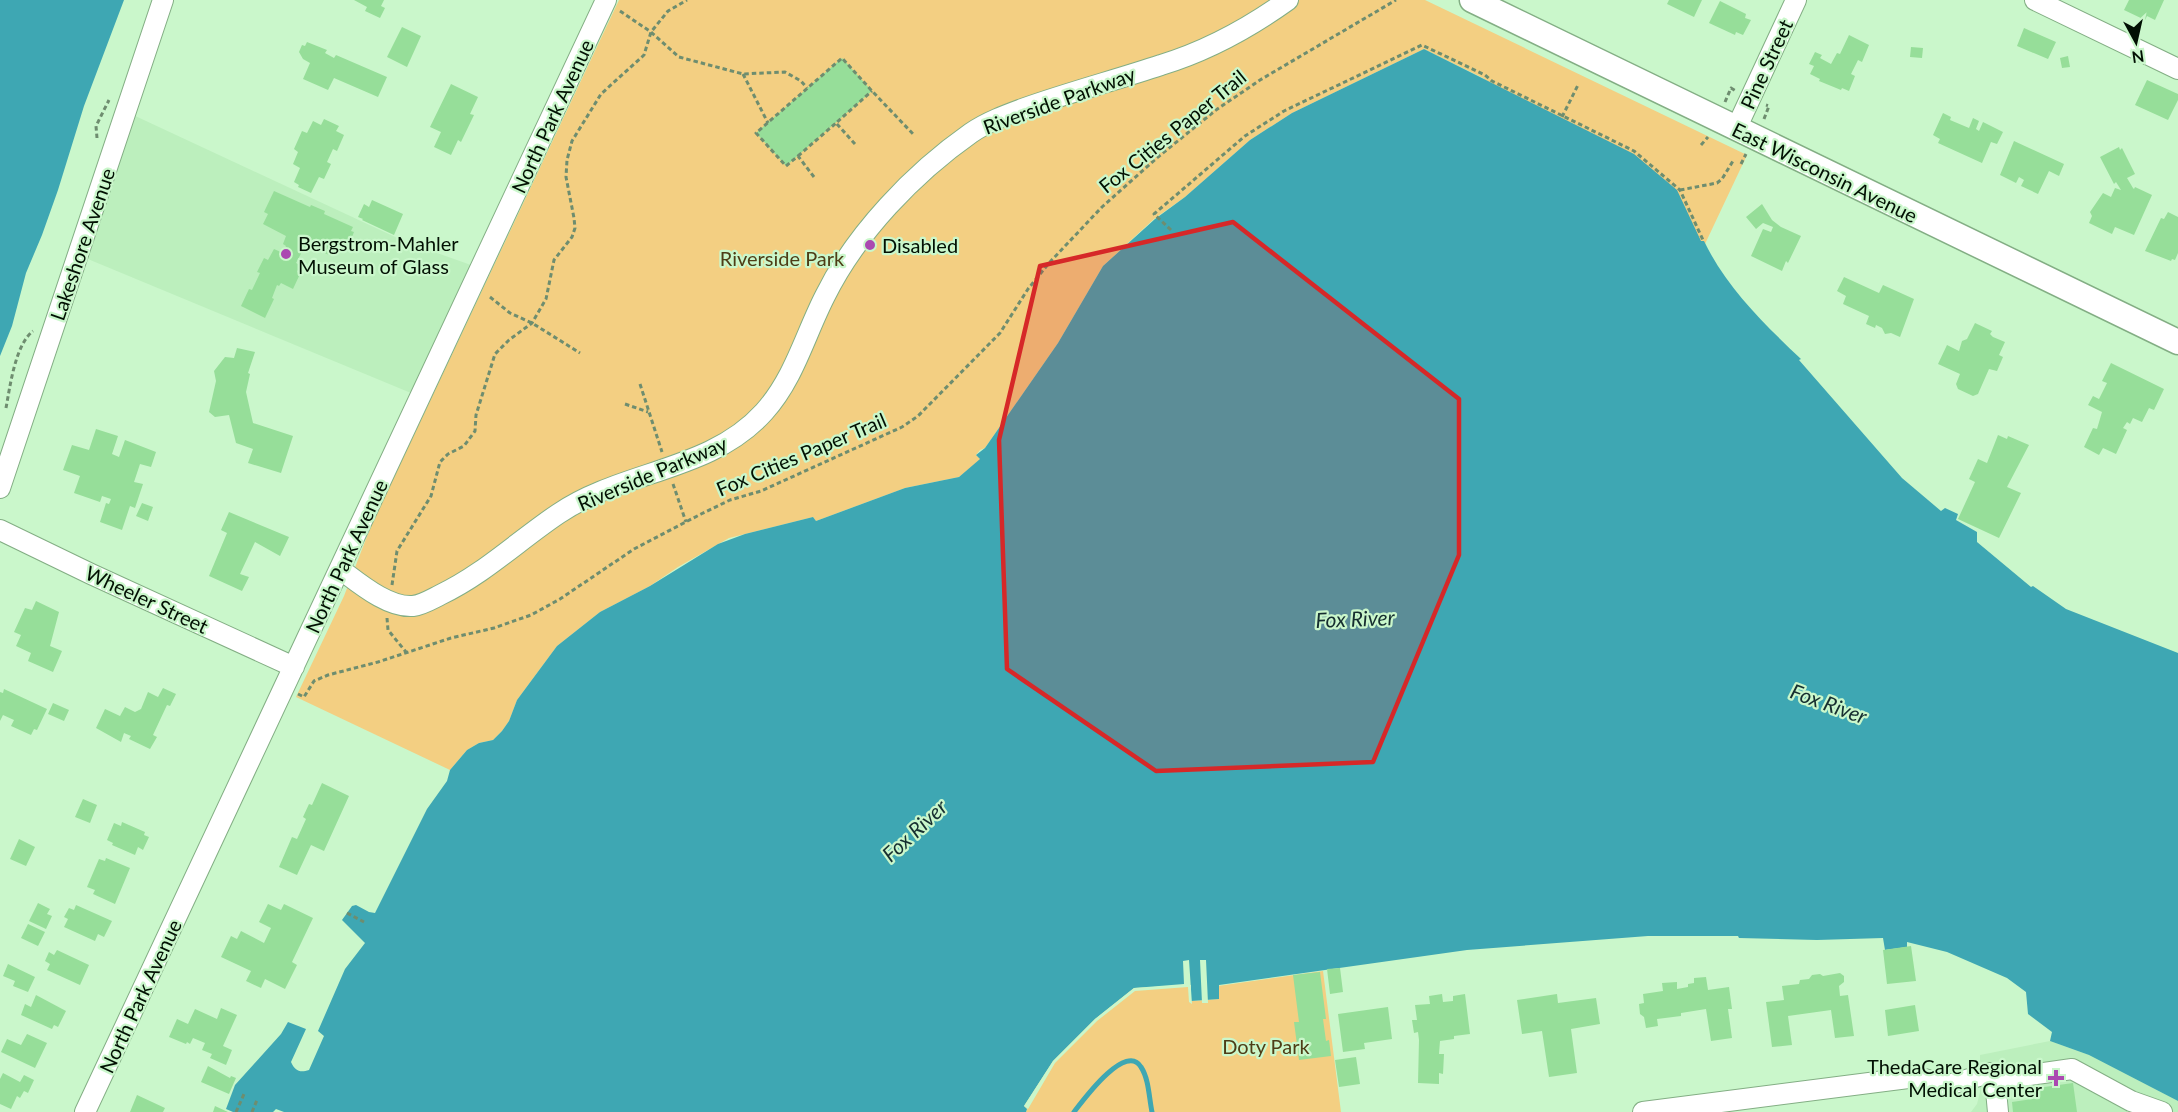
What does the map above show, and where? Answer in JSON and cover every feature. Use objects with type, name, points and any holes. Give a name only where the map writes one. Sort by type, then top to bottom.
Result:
[{"type":"main road","name":"East Wisconsin Avenue","points":[[1472,0],[2178,342]]},
{"type":"street","name":"Lakeshore Avenue","points":[[0,488],[163,0]]},
{"type":"street","name":"Riverside Parkway","points":[[390,603],[404,606],[416,605],[443,594],[478,574],[560,512],[589,497],[700,457],[726,444],[748,428],[766,410],[783,386],[825,296],[847,258],[866,233],[926,168],[981,126],[1045,101],[1198,52],[1232,36],[1288,0]]},
{"type":"street","name":"Pine Street","points":[[1736,129],[1796,0]]},
{"type":"street","points":[[2036,0],[2178,69]]},
{"type":"street","name":"North Park Avenue","points":[[85,1112],[606,1]]},
{"type":"street","name":"Wheeler Street","points":[[0,530],[294,667]]},
{"type":"street","points":[[340,569],[390,603]]},
{"type":"street","points":[[1995,1080],[2072,1069],[2131,1101],[2162,1112]]},
{"type":"street","points":[[1643,1112],[1916,1077],[1948,1085],[1990,1072],[1995,1080],[1998,1112]]},
{"type":"path","points":[[406,652],[388,630],[386,623],[397,551],[431,496],[440,462],[448,454],[464,446],[475,431],[476,415],[495,354],[532,323],[546,298],[554,260],[572,237],[574,228],[566,177],[567,159],[572,141],[601,94],[644,56],[651,32],[668,11],[687,0]]},
{"type":"path","name":"Fox Cities Paper Trail","points":[[284,688],[304,697],[314,681],[322,677],[451,638],[494,628],[531,615],[560,599],[634,549],[693,518],[730,500],[761,491],[892,431],[918,416],[1000,333],[1028,289],[1049,263],[1102,207],[1158,157],[1216,110],[1260,80],[1396,0]]},
{"type":"path","points":[[606,1],[651,32],[679,57],[743,74],[784,72],[801,81],[807,88]]},
{"type":"path","points":[[1171,230],[1154,214],[1245,136],[1284,111],[1422,45],[1634,151],[1680,190],[1703,240]]},
{"type":"path","points":[[872,92],[786,166],[756,133],[842,58],[914,135]]},
{"type":"path","points":[[743,74],[768,123]]},
{"type":"path","points":[[1562,117],[1578,85]]},
{"type":"path","points":[[836,123],[855,144]]},
{"type":"path","points":[[798,156],[814,177]]},
{"type":"path","points":[[1680,190],[1717,183],[1733,161]]},
{"type":"path","points":[[490,297],[510,313],[532,323],[580,353]]},
{"type":"path","points":[[625,404],[648,412]]},
{"type":"path","points":[[347,913],[364,922]]},
{"type":"path","points":[[236,1112],[244,1094]]},
{"type":"path","points":[[252,1112],[257,1100]]},
{"type":"highlighted area","points":[[1233,222],[1459,399],[1459,555],[1373,762],[1156,771],[1007,669],[999,440],[1040,266]]},
{"type":"shaded area","points":[[131,114],[406,242],[471,265],[411,393],[83,257]]},
{"type":"shaded area","name":"ThedaCare Regional Medical Center","points":[[2050,1041],[2089,1055],[2178,1101],[2178,1112],[1971,1112],[1977,1104],[1980,1092],[1980,1055]]},
{"type":"green space","name":"Riverside Park","points":[[619,0],[1425,0],[1747,155],[1705,244],[1483,78],[1424,49],[1292,113],[1250,140],[1185,197],[1154,219],[1103,266],[1058,343],[985,448],[976,455],[981,459],[959,477],[905,488],[816,521],[813,517],[729,538],[678,567],[650,586],[600,612],[557,646],[517,700],[509,721],[502,731],[493,740],[479,743],[467,750],[450,770],[296,697],[344,596],[371,526]]},
{"type":"green space","name":"Doty Park","points":[[1323,971],[1341,1112],[1026,1112],[1027,1109],[1024,1106],[1053,1061],[1095,1019],[1134,988],[1190,984],[1192,1001],[1219,999],[1218,986]]},
{"type":"water","points":[[0,0],[124,0],[84,106],[58,190],[26,273],[12,326],[0,356]]},
{"type":"water","name":"Fox River","points":[[1424,49],[1634,154],[1677,190],[1701,241],[1704,241],[1723,274],[1760,318],[1801,359],[1799,360],[1902,478],[1941,511],[1945,508],[1958,514],[1956,520],[1977,532],[1977,542],[2031,587],[2033,586],[2066,609],[2178,653],[2178,1101],[2089,1055],[2050,1041],[2052,1032],[2028,1014],[2026,992],[2007,978],[1947,952],[1907,942],[1907,947],[1885,950],[1883,938],[1817,940],[1739,938],[1738,936],[1648,936],[1467,950],[1219,985],[1219,999],[1191,1001],[1191,985],[1134,988],[1095,1019],[1053,1061],[1024,1106],[1027,1109],[1026,1112],[284,1112],[276,1109],[273,1112],[233,1112],[226,1109],[235,1085],[281,1034],[288,1022],[306,1029],[291,1062],[298,1070],[309,1070],[324,1036],[318,1031],[345,969],[365,943],[342,920],[352,906],[356,905],[375,913],[427,809],[447,781],[450,770],[467,750],[479,743],[493,740],[502,731],[509,721],[517,700],[557,646],[600,612],[650,586],[718,544],[745,534],[813,517],[816,521],[905,488],[959,477],[980,459],[976,455],[985,448],[1058,343],[1103,266],[1155,219],[1185,197],[1250,140],[1292,113]]},
{"type":"pier","points":[[1189,960],[1192,1004],[1189,1002],[1188,987],[1135,991],[1097,1021],[1055,1063],[1028,1109],[1024,1106],[1053,1061],[1095,1019],[1134,988],[1184,984],[1183,961]]},
{"type":"pier","points":[[1200,960],[1206,960],[1208,1003],[1202,1003]]},
{"type":"building","points":[[354,0],[384,0],[381,6],[385,8],[380,18],[365,11],[367,7]]},
{"type":"building","points":[[1669,0],[1702,0],[1694,17],[1667,4]]},
{"type":"building","points":[[2129,0],[2164,0],[2155,20],[2147,16],[2145,20],[2124,10]]},
{"type":"building","points":[[1720,1],[1746,14],[1745,18],[1751,20],[1743,35],[1736,32],[1735,35],[1709,23]]},
{"type":"building","points":[[402,27],[421,36],[407,67],[387,57]]},
{"type":"building","points":[[2024,28],[2056,42],[2048,59],[2017,46]]},
{"type":"building","points":[[1849,35],[1869,45],[1862,62],[1858,60],[1851,74],[1855,76],[1849,91],[1819,81],[1820,79],[1810,74],[1814,66],[1809,64],[1815,52],[1831,64],[1837,53],[1840,54]]},
{"type":"building","points":[[307,42],[327,50],[325,53],[334,58],[336,55],[387,77],[378,97],[334,78],[328,90],[303,79],[310,63],[303,59],[299,52],[302,45],[305,46]]},
{"type":"building","points":[[1911,47],[1923,48],[1922,58],[1910,57]]},
{"type":"building","points":[[2068,56],[2070,67],[2062,68],[2060,58]]},
{"type":"building","points":[[842,58],[872,91],[786,166],[756,133]]},
{"type":"building","points":[[2147,80],[2178,94],[2178,100],[2168,120],[2135,105]]},
{"type":"building","points":[[451,84],[478,97],[470,114],[474,115],[461,142],[458,140],[451,155],[434,147],[441,132],[430,127]]},
{"type":"building","points":[[1943,113],[1951,117],[1950,120],[1969,128],[1973,118],[1979,121],[1976,129],[1979,131],[1983,122],[2003,132],[1997,144],[1991,142],[1982,163],[1938,143],[1940,139],[1933,135]]},
{"type":"building","points":[[324,119],[339,126],[336,131],[344,135],[337,151],[333,149],[327,162],[331,164],[324,179],[319,177],[311,193],[298,187],[299,185],[294,182],[300,168],[293,164],[298,152],[294,149],[302,131],[307,133],[313,121],[321,125]]},
{"type":"building","points":[[2014,141],[2064,164],[2059,176],[2049,171],[2038,194],[2021,186],[2024,180],[2019,177],[2016,183],[2000,175]]},
{"type":"building","points":[[2119,147],[2120,150],[2122,148],[2135,174],[2127,178],[2133,188],[2152,195],[2134,235],[2115,227],[2112,234],[2089,223],[2092,216],[2090,212],[2103,193],[2111,197],[2115,188],[2121,190],[2116,182],[2114,184],[2100,157]]},
{"type":"building","name":"Bergstrom-Mahler Museum of Glass","points":[[274,191],[325,211],[324,214],[353,227],[351,231],[354,232],[346,251],[335,246],[331,256],[313,247],[311,251],[304,248],[296,263],[300,265],[297,272],[300,274],[293,289],[281,283],[277,285],[272,298],[274,299],[265,318],[241,306],[249,289],[252,290],[264,258],[268,260],[274,249],[283,253],[286,246],[283,244],[286,236],[263,224],[268,214],[264,212]]},
{"type":"building","points":[[372,200],[403,214],[394,235],[358,217],[364,204],[369,207]]},
{"type":"building","points":[[1762,204],[1772,220],[1801,236],[1782,271],[1751,256],[1763,229],[1771,232],[1773,227],[1763,223],[1756,229],[1746,217]]},
{"type":"building","points":[[2168,212],[2178,217],[2178,253],[2175,260],[2171,261],[2145,251],[2161,218],[2164,219]]},
{"type":"building","points":[[1844,277],[1879,293],[1883,285],[1914,299],[1900,337],[1891,333],[1885,334],[1882,328],[1876,325],[1875,328],[1866,324],[1869,316],[1843,304],[1846,296],[1837,291]]},
{"type":"building","points":[[1975,323],[1992,331],[1990,334],[1993,337],[2005,342],[1999,355],[2003,357],[1997,371],[1989,369],[1978,394],[1973,396],[1958,389],[1956,384],[1960,374],[1938,364],[1947,345],[1959,351],[1962,341],[1967,339]]},
{"type":"building","points":[[237,348],[255,352],[248,373],[250,374],[246,392],[253,423],[293,436],[281,473],[248,463],[253,449],[236,443],[229,415],[215,417],[209,412],[216,381],[214,371],[225,357],[234,358]]},
{"type":"building","points":[[2111,363],[2164,389],[2154,410],[2149,408],[2142,422],[2133,418],[2130,424],[2127,422],[2123,428],[2127,430],[2116,454],[2103,448],[2099,455],[2084,447],[2093,428],[2097,429],[2102,412],[2088,405],[2093,396],[2099,399],[2107,383],[2102,381]]},
{"type":"building","points":[[96,429],[118,436],[112,454],[119,457],[125,440],[156,452],[151,467],[140,464],[134,482],[143,484],[135,508],[130,506],[122,530],[100,522],[106,503],[109,504],[111,499],[102,496],[100,502],[74,493],[80,476],[63,470],[72,445],[89,450]]},
{"type":"building","points":[[1998,435],[2007,439],[2008,436],[2029,445],[2007,487],[2021,493],[1999,538],[1958,519],[1975,482],[1969,479],[1978,459],[1987,463]]},
{"type":"building","points":[[142,503],[153,507],[148,521],[136,516]]},
{"type":"building","points":[[229,512],[289,537],[280,556],[255,542],[240,574],[249,577],[242,591],[209,576],[227,533],[221,530]]},
{"type":"building","points":[[36,601],[59,612],[50,646],[62,651],[53,672],[28,661],[31,653],[16,646],[21,635],[14,632],[25,608],[32,610]]},
{"type":"building","points":[[163,688],[176,694],[170,706],[167,705],[153,735],[157,737],[150,749],[129,739],[131,736],[124,733],[121,742],[96,728],[105,709],[120,716],[125,707],[135,712],[141,709],[148,692],[158,697]]},
{"type":"building","points":[[4,689],[47,709],[37,730],[34,729],[31,735],[11,726],[14,720],[3,715],[0,721],[0,692],[3,693]]},
{"type":"building","points":[[53,703],[69,710],[64,721],[48,714]]},
{"type":"building","points":[[322,783],[349,796],[324,851],[311,845],[297,875],[279,867],[292,837],[297,839],[306,819],[303,817],[309,804],[312,805]]},
{"type":"building","points":[[83,799],[97,805],[90,823],[75,817]]},
{"type":"building","points":[[122,822],[145,832],[144,835],[149,837],[143,850],[138,847],[135,855],[112,845],[113,843],[107,840],[114,823],[121,826]]},
{"type":"building","points":[[19,839],[35,847],[26,866],[10,859]]},
{"type":"building","points":[[106,858],[130,868],[115,904],[93,894],[95,890],[87,887],[99,859],[105,861]]},
{"type":"building","points":[[38,903],[50,909],[47,914],[52,916],[46,929],[29,921]]},
{"type":"building","points":[[268,904],[281,910],[284,904],[313,918],[292,962],[297,965],[285,989],[265,979],[261,988],[246,981],[251,971],[221,957],[231,936],[237,939],[241,931],[264,943],[271,928],[259,922]]},
{"type":"building","points":[[76,905],[112,921],[104,937],[98,934],[95,941],[64,927],[68,919],[64,917],[69,908],[74,910]]},
{"type":"building","points":[[28,924],[45,932],[38,946],[21,938]]},
{"type":"building","points":[[1911,946],[1916,981],[1887,984],[1883,950]]},
{"type":"building","points":[[57,950],[89,965],[80,985],[47,970],[50,964],[45,961],[49,952],[54,955]]},
{"type":"building","points":[[8,964],[35,977],[28,992],[13,986],[15,981],[3,976]]},
{"type":"building","points":[[1340,968],[1343,992],[1330,994],[1327,969]]},
{"type":"building","points":[[1320,972],[1326,1019],[1323,1019],[1331,1056],[1299,1060],[1294,1022],[1299,1022],[1293,975]]},
{"type":"building","points":[[1840,973],[1844,976],[1844,982],[1839,986],[1840,996],[1848,995],[1854,1036],[1835,1038],[1831,1010],[1788,1016],[1792,1045],[1772,1047],[1766,1002],[1784,1000],[1782,986],[1799,984],[1800,980],[1809,979],[1812,975]]},
{"type":"building","points":[[1706,977],[1708,990],[1729,987],[1732,1009],[1728,1009],[1732,1038],[1711,1041],[1706,1009],[1681,1013],[1681,1016],[1657,1019],[1658,1026],[1646,1028],[1644,1017],[1640,1014],[1639,1004],[1644,1003],[1643,994],[1663,991],[1662,983],[1677,982],[1677,989],[1688,987],[1688,984],[1694,983],[1694,978]]},
{"type":"building","points":[[1442,994],[1443,1002],[1453,1001],[1453,996],[1465,994],[1470,1034],[1440,1041],[1439,1054],[1444,1054],[1443,1074],[1439,1073],[1439,1084],[1418,1083],[1419,1040],[1418,1032],[1414,1033],[1412,1020],[1417,1020],[1415,1005],[1430,1004],[1429,996]]},
{"type":"building","points":[[1557,994],[1558,1003],[1596,998],[1600,1024],[1571,1029],[1577,1073],[1549,1077],[1542,1031],[1522,1034],[1517,1000]]},
{"type":"building","points":[[36,995],[66,1011],[58,1027],[54,1025],[52,1029],[21,1015],[25,1004],[31,1007]]},
{"type":"building","points":[[1915,1005],[1919,1031],[1888,1036],[1885,1010]]},
{"type":"building","points":[[1388,1007],[1392,1039],[1364,1043],[1365,1049],[1343,1052],[1338,1014]]},
{"type":"building","points":[[221,1008],[237,1015],[223,1046],[232,1050],[226,1065],[210,1058],[212,1054],[202,1050],[205,1043],[193,1038],[190,1044],[187,1042],[186,1044],[169,1037],[177,1019],[188,1024],[195,1009],[217,1019]]},
{"type":"building","points":[[27,1034],[47,1043],[35,1068],[1,1052],[7,1039],[21,1045]]},
{"type":"building","points":[[1356,1057],[1360,1084],[1339,1087],[1335,1060]]},
{"type":"building","points":[[208,1066],[230,1078],[231,1076],[236,1078],[229,1094],[201,1082]]},
{"type":"building","points":[[3,1073],[20,1082],[24,1075],[34,1080],[28,1093],[24,1091],[20,1098],[17,1096],[11,1109],[0,1104],[0,1079]]},
{"type":"building","points":[[2073,1083],[2077,1112],[2013,1112],[2012,1102],[2039,1098],[2037,1088]]},
{"type":"building","points":[[137,1095],[165,1108],[163,1112],[130,1112]]},
{"type":"building","points":[[215,1106],[228,1112],[213,1112]]},
{"type":"waterway","points":[[1074,1112],[1106,1075],[1116,1067],[1134,1061],[1141,1067],[1146,1077],[1152,1112]]},
{"type":"place","name":"Disabled","points":[[870,245]]},
{"type":"place","name":"Bergstrom-Mahler Museum of Glass","points":[[286,254]]},
{"type":"place","name":"ThedaCare Regional Medical Center","points":[[2056,1078]]}]
